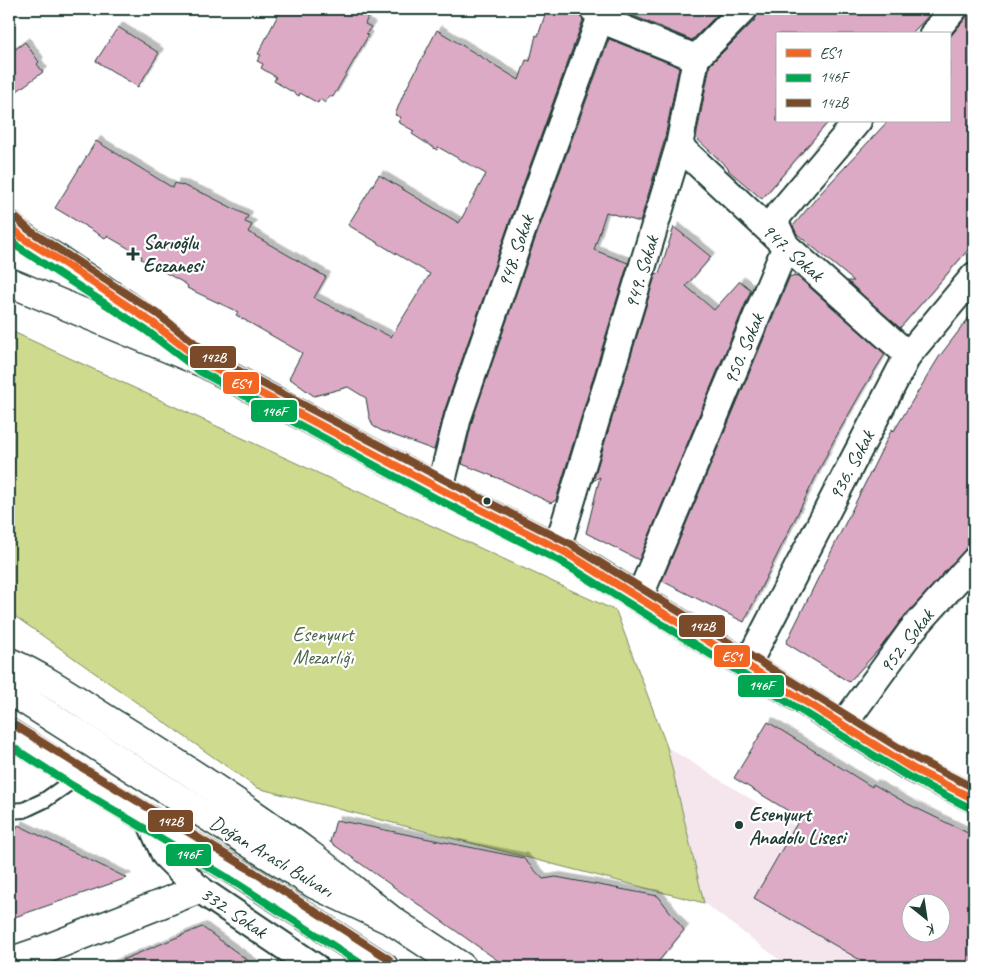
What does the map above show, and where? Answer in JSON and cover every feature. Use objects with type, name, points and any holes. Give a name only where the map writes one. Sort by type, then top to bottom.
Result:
[{"type":"main road","points":[[9,225],[23,238],[144,318],[206,364]]},
{"type":"main road","points":[[9,282],[206,364],[440,489],[565,552],[912,768],[974,799]]},
{"type":"main road","points":[[9,662],[46,682],[187,769],[314,858],[394,922]]},
{"type":"main road","name":"Doğan Araslı Bulvarı","points":[[9,690],[314,884],[394,922],[462,967]]},
{"type":"main road","name":"Doğan Araslı Bulvarı","points":[[9,733],[241,875],[384,967]]},
{"type":"main road","points":[[9,962],[199,889]]},
{"type":"street","points":[[597,13],[612,24],[696,58],[744,9]]},
{"type":"street","points":[[935,32],[954,9]]},
{"type":"street","name":"948. Sokak","points":[[440,489],[458,417],[597,13]]},
{"type":"street","name":"949. Sokak","points":[[557,549],[679,146],[696,58]]},
{"type":"street","points":[[786,246],[774,220],[857,122]]},
{"type":"street","name":"947. Sokak","points":[[679,146],[786,246],[908,355]]},
{"type":"street","name":"950. Sokak","points":[[639,598],[786,246]]},
{"type":"street","name":"936. Sokak","points":[[747,665],[908,355],[974,276]]},
{"type":"street","name":"952. Sokak","points":[[843,725],[912,630],[974,561]]},
{"type":"street","name":"332. Sokak","points":[[149,819],[165,855],[199,889],[315,967]]},
{"type":"lane","points":[[9,812],[24,810],[38,803],[78,776]]},
{"type":"shaded area","name":"Esenyurt Anadolu Lisesi","points":[[667,747],[904,894],[900,894],[900,944],[950,944],[950,923],[974,938],[974,967],[789,967],[704,903]]},
{"type":"green space","name":"Esenyurt Mezarlığı","points":[[9,330],[616,611],[667,747],[704,903],[257,788],[9,612]]},
{"type":"building","points":[[281,9],[371,9],[365,24],[371,27],[366,34],[368,36],[333,97],[329,96],[325,103],[320,99],[318,103],[300,93],[299,96],[274,81],[276,77],[261,68],[263,64],[257,61],[261,55],[258,54]]},
{"type":"building","points":[[547,9],[578,9],[579,15],[583,20],[507,229],[444,412],[434,450],[373,426],[366,398],[348,387],[314,396],[289,378],[302,353],[236,315],[238,312],[187,288],[188,286],[184,283],[141,259],[142,256],[107,236],[105,238],[55,208],[96,141],[173,188],[175,183],[182,185],[207,195],[248,216],[245,222],[252,225],[248,232],[326,277],[314,298],[391,337],[430,274],[348,225],[379,175],[459,223],[486,174],[438,147],[437,150],[412,134],[414,131],[398,122],[401,117],[395,115],[403,95],[437,30],[519,80],[526,60],[530,61],[536,35],[538,36]]},
{"type":"building","points":[[617,9],[723,9],[692,40]]},
{"type":"building","points":[[759,9],[935,9],[913,32],[776,32],[776,122],[828,122],[762,199],[728,170],[696,138],[710,65],[755,20]]},
{"type":"building","points":[[969,9],[974,9],[974,243],[900,328],[847,281],[854,281],[797,234],[793,226],[819,195],[887,122],[950,122],[950,37],[965,19]]},
{"type":"building","points":[[118,27],[159,53],[138,87],[96,61]]},
{"type":"building","points":[[609,39],[679,67],[664,142],[640,222],[606,212],[594,250],[628,263],[556,500],[551,503],[505,481],[462,464],[472,421],[535,239]]},
{"type":"building","points":[[25,42],[39,62],[37,64],[43,72],[9,97],[9,54]]},
{"type":"building","points":[[674,227],[711,257],[686,286],[714,310],[740,281],[751,290],[639,560],[586,533],[600,477],[593,481],[656,273],[659,274]]},
{"type":"building","points":[[790,276],[798,277],[885,354],[833,442],[744,622],[662,581]]},
{"type":"building","points":[[974,311],[974,540],[901,620],[881,647],[849,682],[786,643],[892,429],[894,431],[939,357]]},
{"type":"building","points":[[768,722],[872,787],[873,784],[908,804],[974,836],[974,967],[872,967],[754,898],[800,818],[734,778]]},
{"type":"building","points":[[336,820],[523,858],[543,879],[556,877],[658,896],[684,930],[654,967],[507,967],[330,842]]},
{"type":"building","points":[[18,825],[127,878],[9,919],[9,845]]},
{"type":"building","points":[[202,927],[257,967],[105,967]]},
{"type":"transit line","name":"142B","points":[[16,218],[29,230],[159,315],[211,356],[570,544],[917,759],[974,788]]},
{"type":"transit line","name":"ES1","points":[[9,225],[23,238],[153,323],[206,364],[440,489],[565,552],[912,768],[974,799]]},
{"type":"transit line","name":"146F","points":[[9,238],[18,247],[147,331],[201,372],[435,498],[560,561],[907,776],[970,808]]},
{"type":"transit line","name":"142B","points":[[14,725],[246,867],[389,959]]},
{"type":"transit line","name":"146F","points":[[9,745],[73,786],[236,883],[366,967]]},
{"type":"place","name":"Sarıoğlu Eczanesi","points":[[133,254]]},
{"type":"place","name":"Esenyurt Anadolu Lisesi","points":[[739,825]]}]
